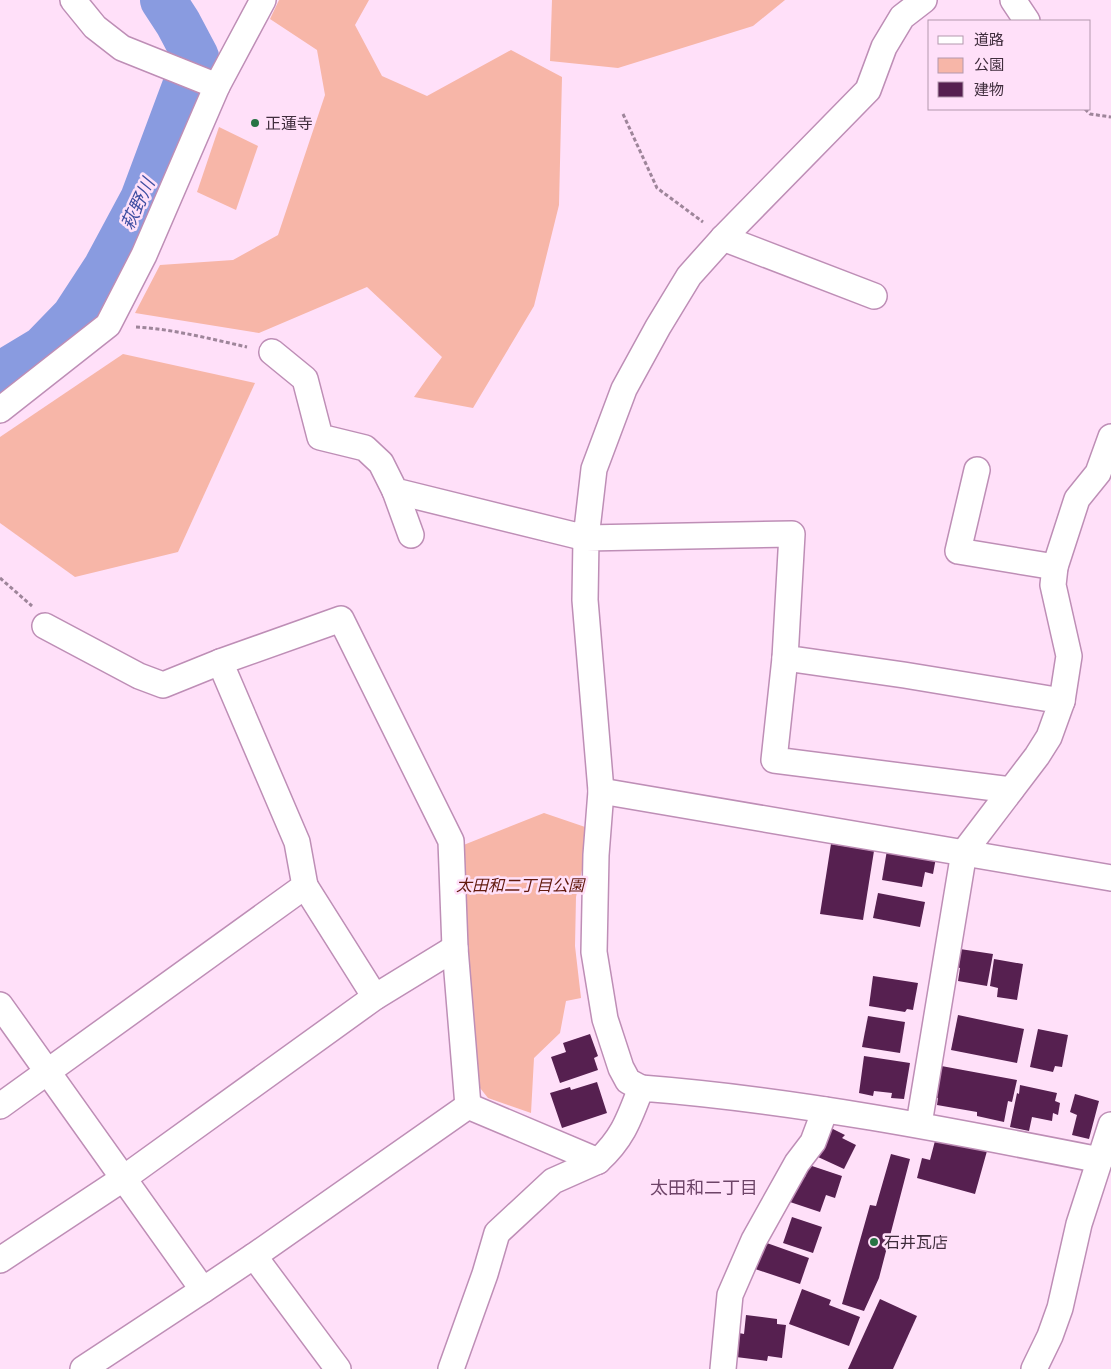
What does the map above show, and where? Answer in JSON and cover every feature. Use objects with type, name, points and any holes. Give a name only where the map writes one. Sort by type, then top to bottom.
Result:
[{"type":"street","points":[[73,0],[95,27],[122,48],[217,86]]},
{"type":"street","points":[[0,410],[108,325],[144,256],[217,86],[263,0]]},
{"type":"street","points":[[924,0],[902,17],[884,47],[868,90],[723,238],[689,276],[624,389],[594,469],[586,538],[585,600],[601,791],[596,854],[594,952],[605,1019],[621,1068],[628,1081],[640,1088],[825,1110],[919,1124],[1100,1160]]},
{"type":"street","points":[[1013,0],[1026,20]]},
{"type":"street","points":[[723,238],[874,296]]},
{"type":"street","points":[[272,352],[305,379],[320,438],[365,448],[380,462],[395,491],[411,536]]},
{"type":"street","points":[[919,1124],[964,852],[1037,756],[1049,737],[1062,701],[1069,656],[1053,585],[1055,567],[1077,499],[1098,473],[1111,436]]},
{"type":"street","points":[[976,470],[958,551],[1055,567]]},
{"type":"street","points":[[395,491],[586,538],[792,534],[785,658],[774,760],[1011,790]]},
{"type":"street","points":[[44,626],[139,676],[163,685],[220,662],[341,619],[451,840],[455,948],[468,1106]]},
{"type":"street","points":[[785,658],[1062,701]]},
{"type":"street","points":[[220,662],[297,842],[305,886],[375,997]]},
{"type":"street","points":[[601,791],[1111,878]]},
{"type":"street","points":[[0,1106],[305,886]]},
{"type":"street","points":[[0,1260],[124,1178],[375,997],[455,948]]},
{"type":"street","points":[[0,1005],[203,1290]]},
{"type":"street","points":[[451,1369],[498,1233],[553,1181],[598,1161],[612,1148],[626,1127],[640,1088]]},
{"type":"street","points":[[468,1106],[598,1161]]},
{"type":"street","points":[[83,1369],[254,1256],[468,1106]]},
{"type":"street","points":[[723,1369],[730,1295],[754,1240],[796,1162],[812,1142],[825,1110]]},
{"type":"street","points":[[1034,1369],[1050,1336],[1060,1308],[1078,1224],[1111,1126]]},
{"type":"street","points":[[254,1256],[338,1369]]},
{"type":"path","points":[[1086,110],[1090,114],[1111,117]]},
{"type":"path","points":[[624,114],[657,188],[723,238]]},
{"type":"path","points":[[108,325],[151,328],[272,352]]},
{"type":"path","points":[[0,578],[30,603],[44,626]]},
{"type":"green space","points":[[279,0],[369,0],[355,25],[382,76],[427,96],[511,50],[562,77],[559,205],[534,306],[473,408],[414,397],[442,357],[367,287],[259,333],[135,313],[160,265],[233,260],[278,235],[325,95],[317,50],[270,19]]},
{"type":"green space","points":[[552,0],[785,0],[753,26],[618,68],[550,61]]},
{"type":"green space","points":[[219,127],[258,146],[236,210],[197,192]]},
{"type":"green space","points":[[123,354],[255,383],[178,552],[75,577],[0,523],[0,437]]},
{"type":"green space","name":"太田和二丁目公園","points":[[544,813],[591,829],[576,897],[575,946],[581,998],[566,1001],[560,1033],[534,1058],[531,1113],[488,1098],[476,1083],[461,846]]},
{"type":"building","points":[[831,844],[874,851],[863,920],[820,914]]},
{"type":"building","points":[[888,844],[937,852],[933,874],[925,872],[922,887],[882,880]]},
{"type":"building","points":[[878,893],[925,902],[920,927],[873,918]]},
{"type":"building","points":[[960,949],[993,954],[987,986],[958,981],[960,968],[957,967]]},
{"type":"building","points":[[994,959],[1023,964],[1017,1000],[997,997],[998,988],[990,986]]},
{"type":"building","points":[[873,976],[918,983],[913,1010],[907,1009],[905,1012],[869,1006]]},
{"type":"building","points":[[958,1015],[1024,1029],[1017,1063],[951,1050]]},
{"type":"building","points":[[868,1016],[905,1022],[900,1053],[862,1047]]},
{"type":"building","points":[[1038,1029],[1068,1035],[1062,1067],[1055,1066],[1053,1072],[1030,1067]]},
{"type":"building","points":[[590,1034],[598,1056],[594,1058],[598,1070],[560,1083],[551,1057],[566,1052],[563,1043]]},
{"type":"building","points":[[864,1056],[910,1063],[904,1099],[891,1098],[892,1093],[874,1091],[873,1096],[859,1093]]},
{"type":"building","points":[[936,1065],[1017,1080],[1012,1102],[1008,1101],[1004,1122],[977,1116],[977,1112],[937,1105],[938,1098],[930,1097]]},
{"type":"building","points":[[597,1082],[607,1113],[562,1128],[550,1093],[570,1087],[571,1090]]},
{"type":"building","points":[[1020,1085],[1057,1093],[1055,1101],[1060,1103],[1058,1115],[1053,1113],[1052,1121],[1032,1117],[1029,1131],[1010,1127]]},
{"type":"building","points":[[1075,1094],[1099,1101],[1089,1139],[1072,1135],[1077,1115],[1070,1112]]},
{"type":"building","points":[[831,1128],[845,1135],[842,1138],[856,1145],[844,1169],[818,1157]]},
{"type":"building","points":[[936,1137],[987,1151],[975,1194],[917,1178],[922,1158],[930,1160]]},
{"type":"building","name":"石井瓦店","points":[[891,1154],[910,1159],[879,1278],[864,1311],[842,1304],[870,1205],[876,1206]]},
{"type":"building","points":[[809,1165],[842,1176],[835,1198],[826,1195],[820,1212],[790,1202],[800,1175],[805,1177]]},
{"type":"building","points":[[792,1217],[822,1227],[813,1253],[783,1243]]},
{"type":"building","points":[[764,1242],[809,1258],[800,1284],[755,1269]]},
{"type":"building","points":[[802,1289],[831,1300],[829,1305],[860,1317],[849,1346],[789,1324]]},
{"type":"building","points":[[880,1299],[917,1316],[893,1369],[848,1369]]},
{"type":"building","points":[[746,1315],[777,1319],[777,1324],[786,1325],[782,1358],[768,1356],[767,1361],[736,1357],[739,1333],[744,1334]]},
{"type":"waterway","name":"萩野川","points":[[0,375],[43,349],[74,317],[106,268],[143,199],[196,57],[163,0]]},
{"type":"place","name":"正蓮寺","points":[[255,123]]},
{"type":"place","name":"石井瓦店","points":[[874,1242]]},
{"type":"district","name":"太田和二丁目","points":[[704,1188]]}]
